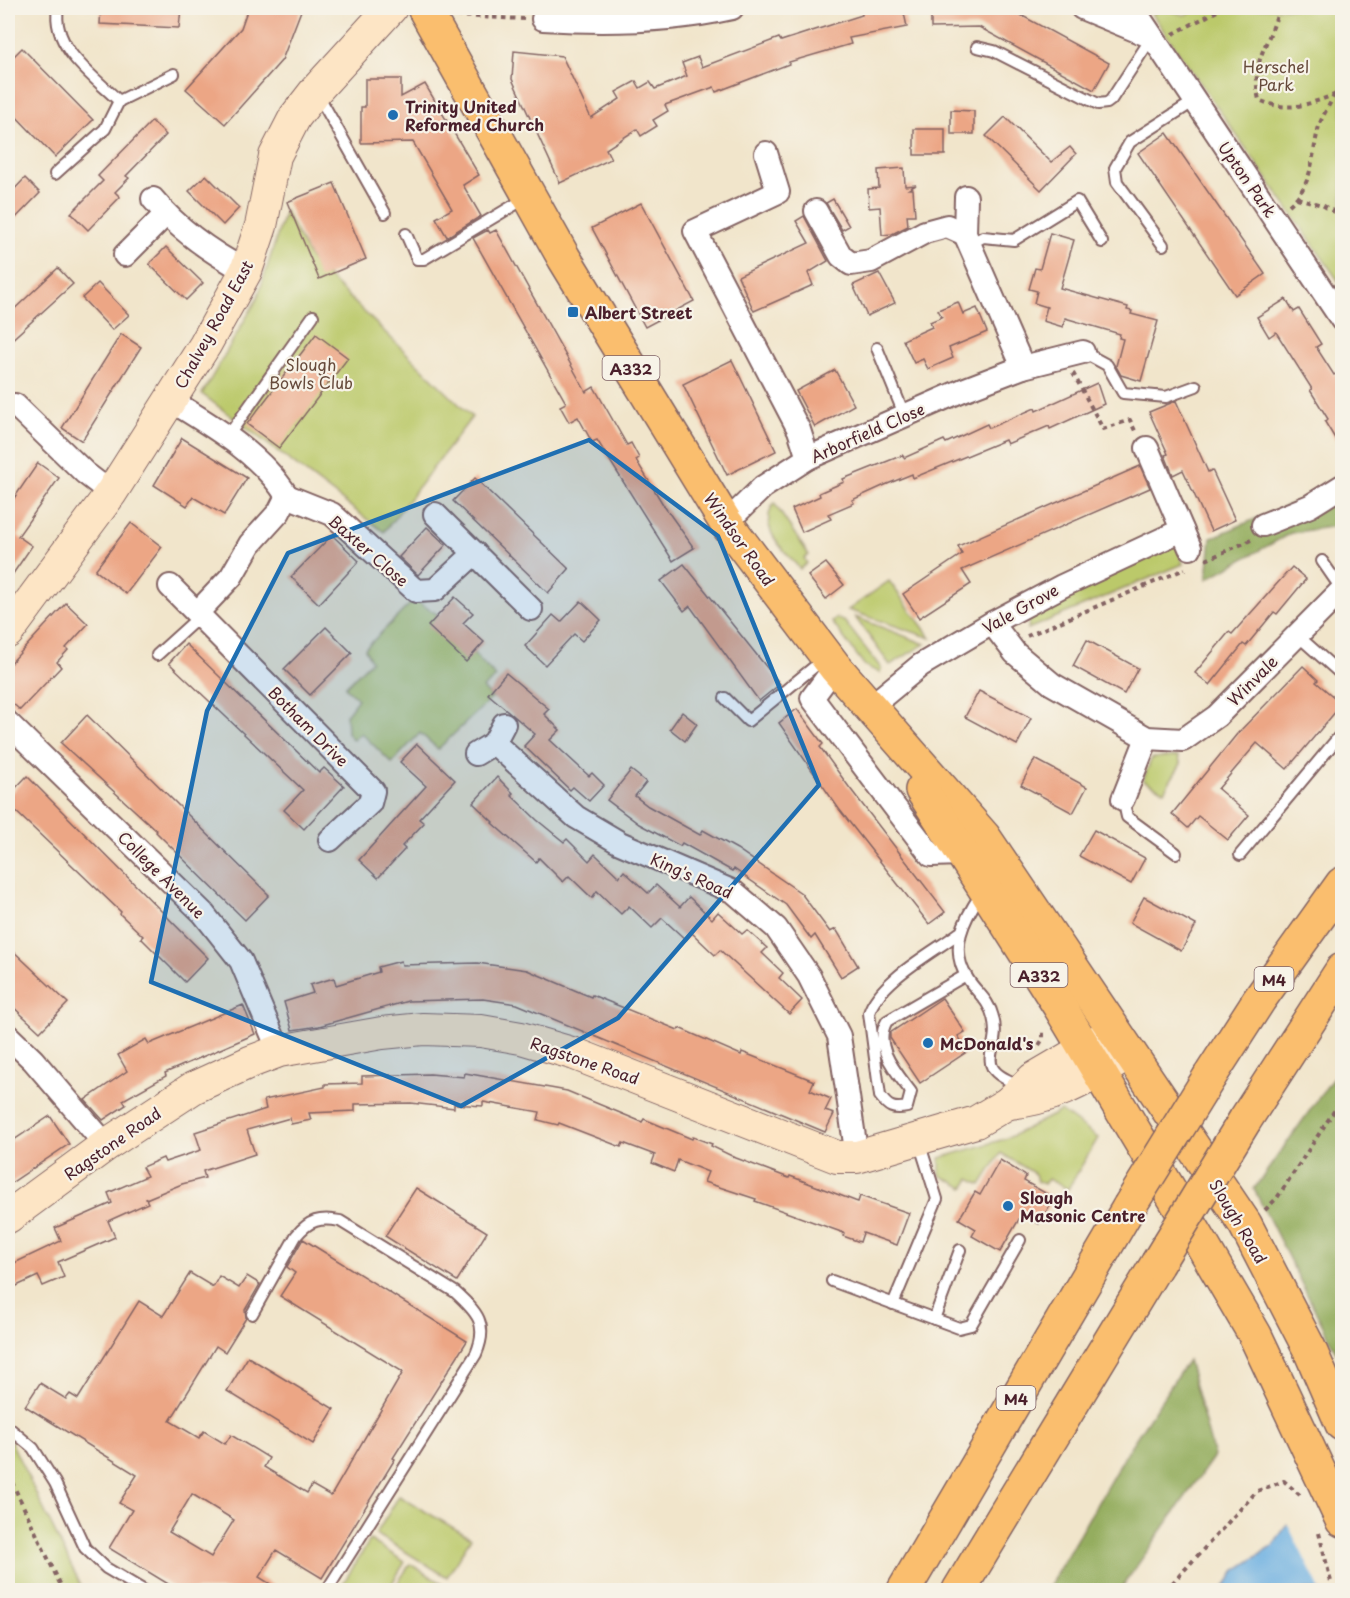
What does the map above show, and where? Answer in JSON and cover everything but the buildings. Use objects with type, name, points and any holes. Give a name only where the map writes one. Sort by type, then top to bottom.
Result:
[{"type":"main road","name":"Chalvey Road East","points":[[8,632],[111,493],[170,400],[246,272],[261,226],[275,156],[295,117],[316,90],[391,8]]},
{"type":"main road","name":"Windsor Road","points":[[426,11],[564,258],[726,523],[831,662],[984,837],[994,876],[1122,1042]]},
{"type":"main road","name":"A332","points":[[870,707],[961,854],[994,876],[1091,1061],[1255,1335],[1342,1521]]},
{"type":"main road","name":"M4","points":[[904,1590],[1129,1206],[1259,1000],[1342,884]]},
{"type":"main road","points":[[958,1590],[1245,1119],[1342,970]]},
{"type":"main road","name":"Ragstone Road","points":[[8,1217],[106,1145],[194,1088],[279,1051],[382,1033],[423,1029],[481,1031],[521,1038],[575,1054],[837,1157],[857,1157],[976,1122],[1016,1095],[1032,1102],[1071,1087],[1091,1061],[1122,1042]]},
{"type":"main road","name":"Slough Road","points":[[1122,1042],[1245,1224],[1321,1373],[1342,1424]]},
{"type":"street","points":[[543,19],[588,22],[690,17],[732,8]]},
{"type":"street","points":[[1082,8],[1154,40]]},
{"type":"street","name":"Upton Park","points":[[1132,8],[1193,102],[1275,217],[1342,321]]},
{"type":"street","points":[[766,153],[778,192],[695,231],[799,430],[808,458]]},
{"type":"street","points":[[966,197],[967,239],[1023,367]]},
{"type":"street","points":[[125,255],[160,207],[219,256],[246,272]]},
{"type":"street","points":[[816,211],[841,256],[851,264],[871,261],[936,229],[947,226],[967,239]]},
{"type":"street","name":"Arborfield Close","points":[[726,523],[763,487],[808,458],[904,414],[1023,367],[1074,355]]},
{"type":"street","points":[[170,400],[228,436],[277,480],[287,496],[279,512],[250,544],[231,577],[198,615]]},
{"type":"street","points":[[15,405],[85,473],[111,493]]},
{"type":"street","points":[[1147,448],[1193,551]]},
{"type":"street","points":[[1263,525],[1310,506],[1342,486]]},
{"type":"street","name":"Baxter Close","points":[[287,496],[332,514],[416,591],[435,590],[475,553]]},
{"type":"street","points":[[435,514],[531,609]]},
{"type":"street","name":"Vale Grove","points":[[870,707],[921,665],[992,623],[1062,586],[1193,551]]},
{"type":"street","name":"Botham Drive","points":[[170,586],[374,791],[370,803],[330,840]]},
{"type":"street","name":"Winvale","points":[[992,623],[1015,653],[1052,684],[1147,738],[1183,740],[1217,716],[1342,590]]},
{"type":"street","points":[[831,662],[812,698],[931,855],[961,854]]},
{"type":"street","name":"College Avenue","points":[[8,723],[203,913],[241,961],[279,1051]]},
{"type":"street","points":[[1123,799],[1147,738]]},
{"type":"street","name":"King's Road","points":[[491,741],[576,817],[620,843],[734,892],[776,928],[809,976],[839,1036],[857,1157]]},
{"type":"street","points":[[8,1036],[33,1060],[106,1145]]},
{"type":"lane","points":[[58,8],[57,30],[74,58],[119,101]]},
{"type":"lane","points":[[976,47],[994,51],[1098,104],[1111,100],[1154,40]]},
{"type":"lane","points":[[55,174],[105,129],[119,101],[174,74]]},
{"type":"lane","points":[[316,90],[385,213]]},
{"type":"lane","points":[[1163,245],[1117,182],[1115,168],[1130,142],[1193,102]]},
{"type":"lane","points":[[406,234],[417,259],[424,259],[529,196]]},
{"type":"lane","points":[[967,239],[983,237],[1014,240],[1077,201],[1102,242]]},
{"type":"lane","points":[[228,436],[313,316]]},
{"type":"lane","points":[[877,348],[904,414]]},
{"type":"lane","points":[[1074,355],[1107,365],[1123,393],[1166,397],[1196,386]]},
{"type":"lane","points":[[1322,561],[1342,590]]},
{"type":"lane","points":[[157,655],[198,615]]},
{"type":"lane","points":[[1297,635],[1342,675]]},
{"type":"lane","points":[[724,698],[748,721],[831,662]]},
{"type":"lane","points":[[1240,855],[1342,733]]},
{"type":"lane","points":[[1123,799],[1127,817],[1176,853]]},
{"type":"lane","points":[[994,876],[966,917],[959,933],[960,960],[966,975],[983,995],[993,1016],[995,1037],[989,1055],[990,1064],[994,1071],[1006,1079],[1016,1095]]},
{"type":"lane","points":[[959,933],[882,989],[872,1003],[869,1013],[880,1096],[887,1106],[896,1110],[907,1107],[911,1092],[886,1055],[882,1037],[883,1028],[888,1021],[966,975]]},
{"type":"lane","points":[[893,1304],[937,1199],[918,1140]]},
{"type":"lane","points":[[252,1314],[296,1236],[304,1226],[321,1217],[340,1221],[455,1292],[471,1306],[480,1321],[483,1338],[476,1354],[327,1590]]},
{"type":"lane","points":[[832,1281],[959,1328],[971,1325],[1020,1240]]},
{"type":"lane","points":[[934,1319],[960,1250]]},
{"type":"lane","points":[[8,1427],[33,1448],[55,1484],[86,1548],[106,1568],[143,1590]]},
{"type":"path","points":[[1154,40],[1223,8]]},
{"type":"path","points":[[1279,8],[1274,28],[1260,57],[1254,78],[1259,100],[1276,108],[1303,105],[1342,92]]},
{"type":"path","points":[[426,11],[543,19]]},
{"type":"path","points":[[1275,217],[1297,198],[1312,173],[1320,125],[1335,95]]},
{"type":"path","points":[[1297,198],[1322,206],[1342,216]]},
{"type":"path","points":[[1074,355],[1103,429],[1130,420],[1147,448]]},
{"type":"path","points":[[1008,644],[1193,551],[1252,539],[1263,525]]},
{"type":"path","points":[[1038,1047],[1043,1039],[1043,1028]]},
{"type":"path","points":[[1245,1224],[1261,1214],[1277,1198],[1342,1099]]},
{"type":"path","points":[[8,1474],[63,1590]]},
{"type":"path","points":[[1166,1590],[1257,1491],[1284,1481],[1306,1500]]},
{"type":"path","points":[[1332,1582],[1333,1590]]},
{"type":"highlighted area","points":[[589,440],[718,536],[819,785],[618,1018],[461,1106],[151,982],[207,711],[288,553]]},
{"type":"green space","name":"Herschel Park","points":[[1162,8],[1184,15],[1202,8],[1342,8],[1342,286],[1152,14]]},
{"type":"green space","name":"Slough Bowls Club","points":[[285,211],[311,260],[472,417],[384,532],[202,394],[257,299]]},
{"type":"green space","points":[[1342,482],[1342,525],[1291,533],[1207,579],[1211,538]]},
{"type":"green space","points":[[774,503],[809,555],[804,558],[807,563],[800,569],[780,547],[771,530],[770,513]]},
{"type":"green space","points":[[1176,543],[1183,564],[1028,629],[1030,612]]},
{"type":"green space","points":[[889,581],[931,638],[848,610]]},
{"type":"green space","points":[[414,600],[437,614],[496,677],[483,688],[492,698],[438,749],[420,733],[392,763],[361,733],[353,740],[347,733],[346,715],[358,699],[345,687],[371,661],[365,649]]},
{"type":"green space","points":[[855,617],[925,644],[890,665]]},
{"type":"green space","points":[[836,618],[845,622],[881,668],[880,673],[865,666],[832,622]]},
{"type":"green space","points":[[1178,756],[1181,764],[1164,791],[1143,780],[1152,758]]},
{"type":"green space","points":[[1342,1065],[1342,1364],[1254,1189]]},
{"type":"green space","points":[[1061,1111],[1098,1138],[1068,1189],[1048,1179],[1044,1184],[1037,1181],[1035,1174],[1001,1153],[981,1185],[970,1179],[964,1188],[940,1175],[940,1158],[1008,1138]]},
{"type":"green space","points":[[1188,1360],[1214,1456],[1120,1590],[1047,1590],[1130,1447]]},
{"type":"green space","points":[[8,1440],[11,1442],[83,1590],[8,1590]]},
{"type":"green space","points":[[399,1496],[471,1538],[447,1577],[376,1534]]},
{"type":"green space","points":[[370,1540],[405,1562],[388,1590],[339,1590]]},
{"type":"green space","points":[[410,1564],[442,1583],[437,1590],[393,1590]]},
{"type":"water","points":[[1300,1504],[1322,1590],[1223,1590],[1235,1571],[1273,1546]]},
{"type":"pier","points":[[1342,1426],[1342,1561],[1326,1590],[1320,1590],[1286,1521]]},
{"type":"place","name":"Trinity United Reformed Church","points":[[393,115]]},
{"type":"place","name":"Albert Street","points":[[573,312]]},
{"type":"place","name":"McDonald's","points":[[928,1043]]},
{"type":"place","name":"Slough Masonic Centre","points":[[1008,1206]]}]
